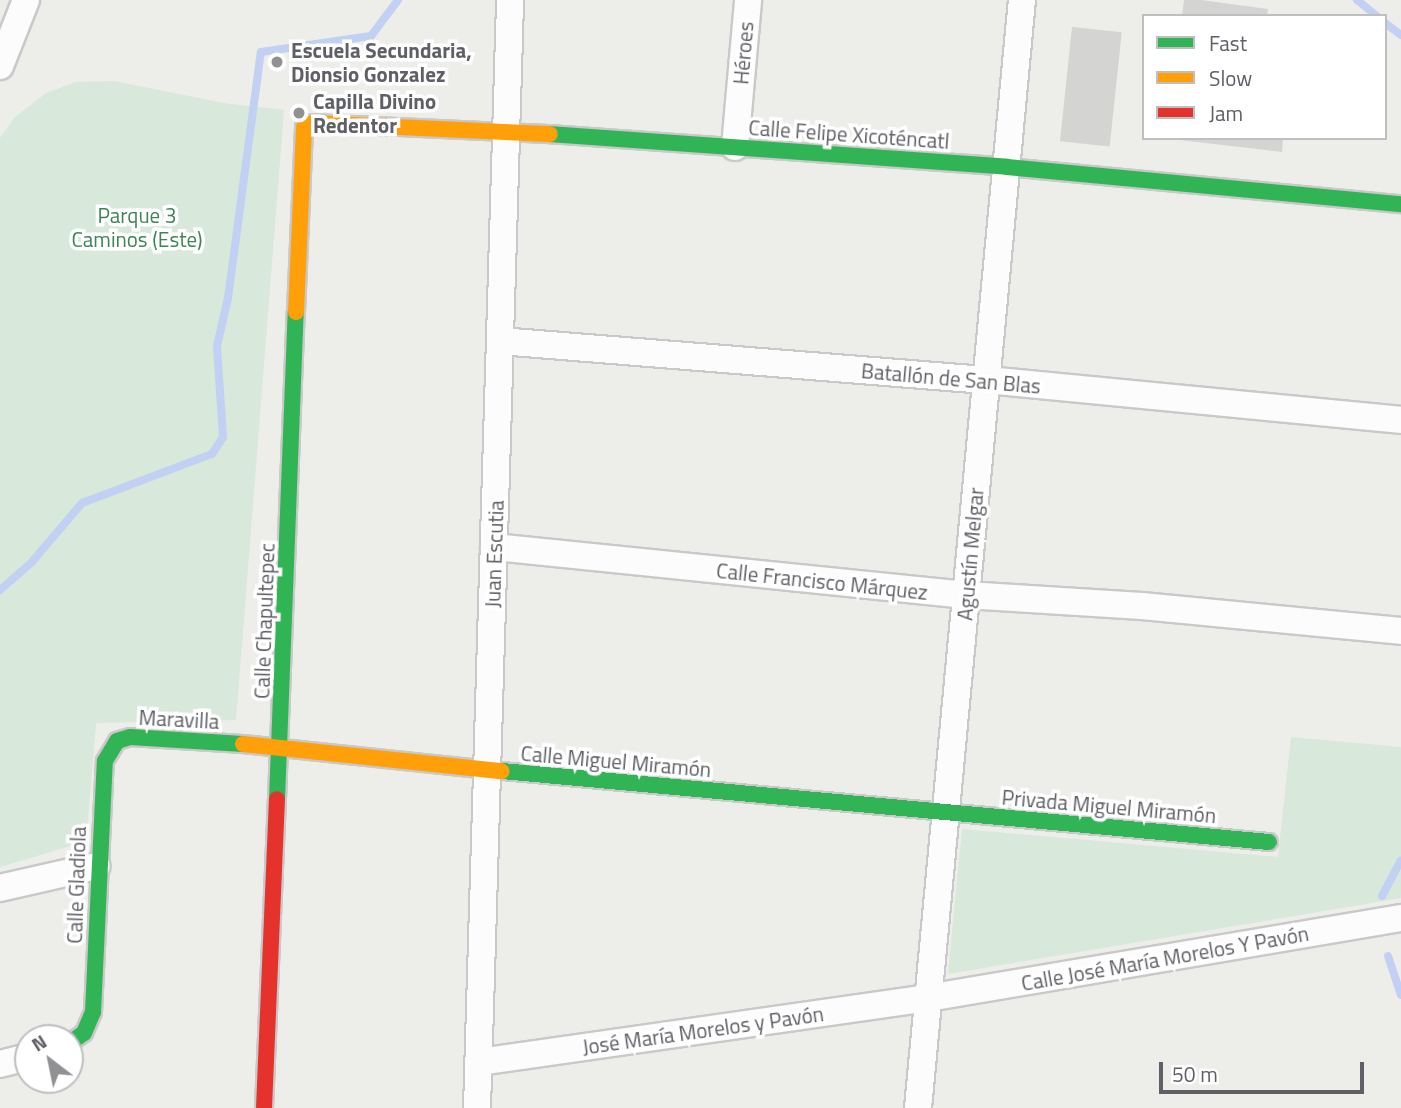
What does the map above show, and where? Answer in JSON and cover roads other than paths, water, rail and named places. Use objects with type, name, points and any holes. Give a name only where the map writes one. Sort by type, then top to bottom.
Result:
[{"type":"street","points":[[0,66],[26,0]]},
{"type":"street","name":"Juan Escutia","points":[[477,1108],[510,0]]},
{"type":"street","name":"Héroes","points":[[735,147],[748,0]]},
{"type":"street","name":"Agustín Melgar","points":[[918,1108],[1022,0]]},
{"type":"street","name":"Calle Felipe Xicoténcatl","points":[[300,136],[304,127],[313,123],[506,131],[1007,167],[1401,204]]},
{"type":"street","name":"Calle Chapultepec","points":[[264,1108],[282,746],[300,136]]},
{"type":"street","name":"Batallón de San Blas","points":[[500,341],[987,380],[1401,420]]},
{"type":"street","name":"Calle Francisco Márquez","points":[[494,547],[966,595],[1143,606],[1401,631]]},
{"type":"street","name":"Maravilla","points":[[117,741],[139,736],[282,746]]},
{"type":"street","name":"Calle Gladiola","points":[[84,1033],[93,1012],[102,775],[117,741]]},
{"type":"street","name":"Calle Miguel Miramón","points":[[282,746],[487,770],[946,813]]},
{"type":"street","name":"Privada Miguel Miramón","points":[[946,813],[1269,842]]},
{"type":"street","points":[[0,888],[97,866]]},
{"type":"street","name":"Calle José María Morelos Y Pavón","points":[[928,998],[1401,918]]},
{"type":"street","name":"José María Morelos y Pavón","points":[[479,1062],[928,998]]},
{"type":"waterway","points":[[0,590],[31,563],[82,503],[212,454],[223,437],[217,346],[228,298],[261,52],[371,36],[398,0]]},
{"type":"waterway","points":[[1357,0],[1374,14]]},
{"type":"waterway","points":[[1387,24],[1401,35]]},
{"type":"waterway","points":[[1382,896],[1401,861]]},
{"type":"waterway","points":[[1388,956],[1401,995]]},
{"type":"place","name":"Escuela Secundaria, Dionsio Gonzalez","points":[[277,62]]},
{"type":"place","name":"Capilla Divino Redentor","points":[[299,113]]},
{"type":"park label","name":"Parque 3 Caminos (Este)","points":[[137,227]]}]
